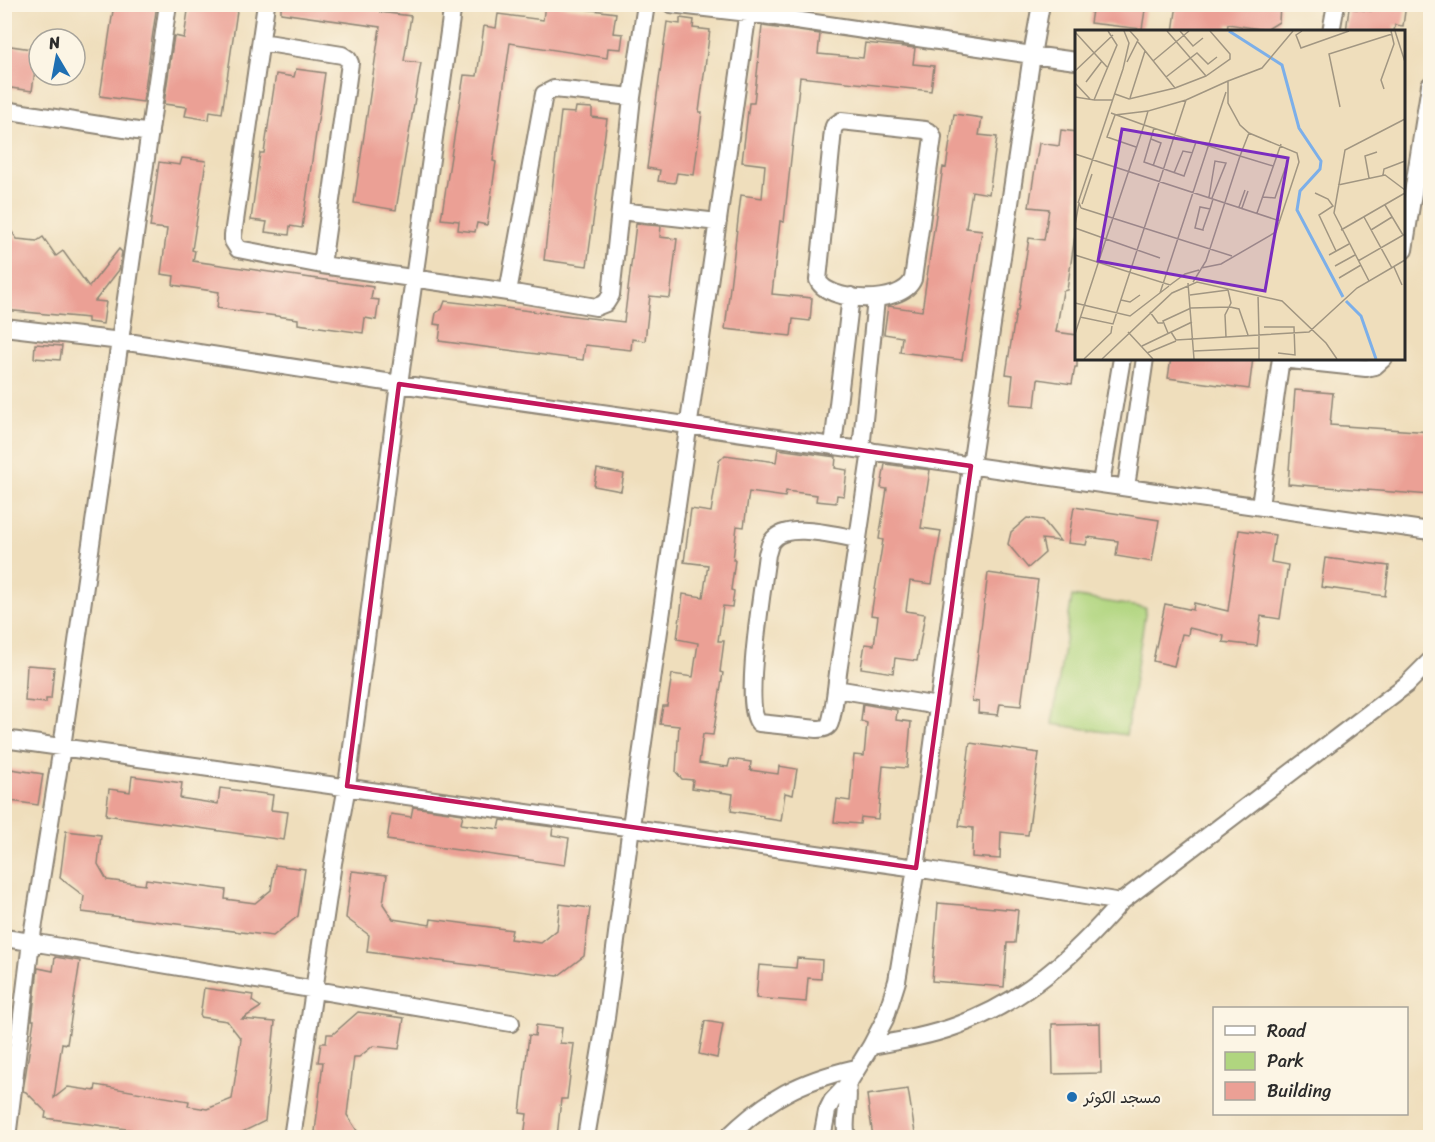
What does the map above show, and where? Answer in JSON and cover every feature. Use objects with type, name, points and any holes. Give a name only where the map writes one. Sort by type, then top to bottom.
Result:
[{"type":"street","points":[[7,1137],[31,942],[62,747],[168,4]]},
{"type":"street","points":[[266,4],[233,241],[238,249],[322,265],[508,292],[593,307],[600,307],[611,295],[632,97],[646,4]]},
{"type":"street","points":[[292,1137],[333,863],[347,786],[399,384],[453,4]]},
{"type":"street","points":[[671,4],[748,9],[1075,61]]},
{"type":"street","points":[[822,1137],[827,1111],[832,1101],[847,1085],[871,1046],[885,1019],[897,981],[916,868],[971,466],[1041,4]]},
{"type":"street","points":[[1331,30],[1336,4]]},
{"type":"street","points":[[586,1137],[606,1018],[631,826],[748,9]]},
{"type":"street","points":[[261,42],[342,56],[350,63],[322,265]]},
{"type":"street","points":[[1405,244],[1431,86]]},
{"type":"street","points":[[508,292],[544,94],[554,89],[632,97]]},
{"type":"street","points":[[4,110],[150,133]]},
{"type":"street","points":[[841,121],[925,130],[931,133],[933,142],[913,279],[907,289],[900,293],[876,299],[851,296],[822,287],[818,272],[834,126],[841,121]]},
{"type":"street","points":[[620,211],[718,222]]},
{"type":"street","points":[[833,446],[851,296]]},
{"type":"street","points":[[858,539],[789,530],[774,538],[768,554],[754,657],[753,694],[756,720],[762,723],[817,729],[829,725],[831,718],[858,539],[876,299]]},
{"type":"street","points":[[4,327],[121,340],[399,384],[1431,531]]},
{"type":"street","points":[[1101,483],[1122,360]]},
{"type":"street","points":[[1126,487],[1145,360]]},
{"type":"street","points":[[1260,506],[1281,360]]},
{"type":"street","points":[[1290,360],[1366,368],[1375,366],[1381,360]]},
{"type":"street","points":[[871,1046],[926,1035],[956,1026],[1001,1007],[1033,987],[1094,933],[1120,902],[1406,685],[1431,661]]},
{"type":"street","points":[[836,689],[938,706]]},
{"type":"street","points":[[4,739],[631,826],[916,868],[1120,902]]},
{"type":"street","points":[[4,938],[511,1023]]},
{"type":"street","points":[[726,1137],[746,1119],[787,1092],[808,1081],[856,1068]]},
{"type":"street","points":[[847,1085],[845,1126],[847,1137]]},
{"type":"highlighted area","points":[[399,384],[971,466],[916,868],[347,786]]},
{"type":"green space","points":[[1072,596],[1146,608],[1126,735],[1052,724]]},
{"type":"building","points":[[114,4],[157,4],[143,102],[100,96]]},
{"type":"building","points":[[189,4],[238,4],[222,113],[210,111],[209,120],[185,116],[187,107],[164,104],[174,36],[184,38]]},
{"type":"building","points":[[281,4],[380,4],[380,12],[411,16],[404,61],[421,63],[396,210],[354,203],[380,27],[281,13]]},
{"type":"building","points":[[545,4],[616,13],[613,33],[623,34],[621,49],[608,48],[607,58],[510,43],[493,161],[496,162],[487,225],[477,223],[475,232],[458,230],[459,221],[441,219],[464,75],[477,76],[484,26],[496,28],[498,14],[543,20]]},
{"type":"building","points":[[1093,4],[1146,4],[1142,29],[1090,23]]},
{"type":"building","points":[[1177,4],[1280,4],[1279,22],[1266,30],[1228,24],[1227,30],[1173,30]]},
{"type":"building","points":[[1372,4],[1406,4],[1403,26],[1395,25],[1394,30],[1346,30],[1349,8],[1371,11]]},
{"type":"building","points":[[680,18],[694,20],[693,28],[710,30],[699,112],[702,112],[694,175],[677,173],[675,183],[658,181],[660,170],[647,168],[667,22],[680,24]]},
{"type":"building","points":[[762,26],[820,34],[818,54],[863,58],[865,43],[915,48],[913,64],[934,66],[931,91],[800,77],[784,222],[780,221],[772,294],[812,298],[810,321],[793,319],[791,336],[725,329],[741,195],[762,198],[765,165],[742,162],[749,103],[754,103]]},
{"type":"building","points":[[4,45],[27,48],[27,87],[33,87],[32,91],[4,87]]},
{"type":"building","points":[[296,69],[325,73],[302,228],[290,226],[289,235],[265,232],[267,222],[251,220],[260,153],[264,153],[276,74],[294,77]]},
{"type":"building","points":[[576,107],[592,108],[592,117],[607,119],[587,266],[544,260],[561,112],[575,113]]},
{"type":"building","points":[[954,114],[982,118],[979,135],[997,137],[989,194],[972,191],[966,228],[982,230],[962,360],[900,352],[902,337],[884,334],[888,306],[922,311],[943,167],[946,168]]},
{"type":"building","points":[[1061,130],[1075,132],[1075,236],[1067,290],[1063,291],[1056,332],[1075,335],[1077,367],[1075,367],[1072,384],[1038,379],[1035,406],[1010,404],[1013,375],[1006,374],[1029,238],[1044,240],[1049,209],[1029,207],[1039,143],[1059,146]]},
{"type":"building","points":[[182,158],[206,161],[192,250],[195,251],[193,261],[373,287],[371,299],[379,300],[376,320],[365,318],[363,333],[298,324],[298,319],[217,308],[219,292],[173,285],[174,276],[161,274],[167,229],[150,227],[159,162],[180,165]]},
{"type":"building","points":[[4,221],[17,239],[37,241],[43,237],[56,256],[63,251],[89,287],[119,249],[122,252],[119,270],[95,301],[106,302],[103,324],[88,322],[88,318],[4,310]]},
{"type":"building","points":[[636,224],[661,226],[660,237],[677,239],[670,298],[650,296],[645,341],[632,339],[631,350],[585,345],[583,360],[439,341],[441,325],[434,324],[436,313],[442,309],[445,301],[624,322]]},
{"type":"building","points":[[35,344],[62,346],[60,360],[34,358]]},
{"type":"building","points":[[1171,360],[1253,360],[1249,389],[1168,378]]},
{"type":"building","points":[[1295,390],[1333,393],[1330,425],[1431,432],[1431,495],[1288,484]]},
{"type":"building","points":[[778,449],[836,457],[835,468],[847,470],[844,496],[837,495],[836,503],[816,501],[817,495],[786,491],[785,497],[749,492],[744,527],[737,526],[731,590],[734,591],[732,607],[723,606],[718,641],[724,641],[720,672],[723,673],[713,735],[703,734],[699,763],[728,767],[730,759],[751,762],[750,770],[778,774],[779,766],[797,769],[793,795],[785,793],[781,821],[731,811],[733,794],[692,788],[693,780],[682,779],[676,772],[679,726],[660,724],[663,706],[667,706],[672,674],[693,677],[698,643],[677,639],[683,594],[703,597],[708,565],[684,562],[691,509],[711,512],[719,461],[725,455],[776,462]]},
{"type":"building","points":[[885,464],[930,470],[921,528],[941,531],[932,584],[910,581],[906,611],[925,614],[917,661],[895,658],[893,673],[861,668],[865,644],[874,645],[878,616],[871,615],[883,540],[879,539],[887,489],[881,488]]},
{"type":"building","points":[[597,469],[624,474],[621,491],[594,486]]},
{"type":"building","points":[[1074,507],[1159,520],[1152,562],[1116,556],[1118,541],[1088,537],[1086,545],[1068,543]]},
{"type":"building","points":[[1027,518],[1043,520],[1060,541],[1042,539],[1045,553],[1028,568],[1008,544],[1011,532]]},
{"type":"building","points":[[1239,530],[1275,535],[1271,562],[1288,565],[1280,619],[1261,616],[1257,646],[1223,642],[1224,636],[1189,628],[1188,635],[1182,634],[1174,666],[1153,661],[1165,604],[1193,610],[1194,603],[1228,611]]},
{"type":"building","points":[[1325,558],[1389,566],[1385,596],[1321,587]]},
{"type":"building","points":[[988,573],[1038,580],[1021,706],[1000,704],[998,715],[978,713],[979,702],[972,701]]},
{"type":"building","points":[[27,665],[54,667],[51,699],[46,699],[46,703],[25,701]]},
{"type":"building","points":[[863,704],[897,710],[896,720],[911,722],[907,768],[883,766],[878,819],[861,817],[860,824],[834,822],[837,799],[850,801],[854,755],[864,756],[867,723],[861,721]]},
{"type":"building","points":[[970,743],[1039,753],[1028,835],[1001,832],[1000,859],[972,857],[973,828],[959,826]]},
{"type":"building","points":[[4,768],[43,774],[38,805],[4,800]]},
{"type":"building","points":[[132,776],[182,783],[180,798],[218,804],[220,788],[273,795],[271,810],[288,812],[284,840],[106,815],[109,789],[130,792]]},
{"type":"building","points":[[413,807],[463,814],[461,824],[499,829],[501,820],[553,827],[552,835],[569,838],[565,865],[387,840],[391,814],[411,817]]},
{"type":"building","points":[[66,831],[101,835],[98,864],[107,880],[145,885],[146,879],[226,890],[225,899],[255,903],[271,890],[275,865],[305,869],[298,916],[273,936],[82,912],[84,896],[60,878]]},
{"type":"building","points":[[352,871],[387,875],[383,904],[393,919],[430,925],[431,919],[512,930],[510,939],[541,943],[557,930],[560,904],[590,908],[584,956],[558,976],[367,952],[369,935],[346,918]]},
{"type":"building","points":[[938,903],[1018,910],[1015,943],[1007,943],[1004,987],[932,981]]},
{"type":"building","points":[[55,957],[80,961],[67,1044],[62,1043],[54,1098],[68,1087],[95,1091],[96,1085],[189,1101],[188,1106],[207,1109],[232,1099],[241,1039],[227,1021],[200,1017],[204,988],[253,995],[252,1001],[261,1007],[242,1019],[275,1022],[265,1121],[232,1137],[186,1137],[45,1118],[46,1112],[23,1091],[34,1020],[32,1020],[38,968],[53,971]]},
{"type":"building","points":[[797,958],[822,960],[821,979],[808,978],[806,1002],[756,998],[759,965],[796,968]]},
{"type":"building","points":[[358,1012],[404,1018],[399,1049],[373,1046],[359,1057],[354,1057],[347,1115],[361,1137],[319,1137],[319,1133],[315,1132],[323,1062],[318,1062],[321,1043],[326,1043],[327,1034],[333,1034]]},
{"type":"building","points":[[705,1021],[723,1024],[717,1058],[699,1054]]},
{"type":"building","points":[[1100,1023],[1101,1073],[1053,1074],[1052,1024]]},
{"type":"building","points":[[536,1025],[562,1028],[560,1043],[574,1044],[567,1099],[561,1099],[557,1137],[524,1137],[527,1114],[520,1113],[529,1035],[535,1036]]},
{"type":"building","points":[[908,1089],[915,1133],[873,1137],[867,1095]]},
{"type":"place","name":"مسجد الكوثر","points":[[1072,1097]]}]
